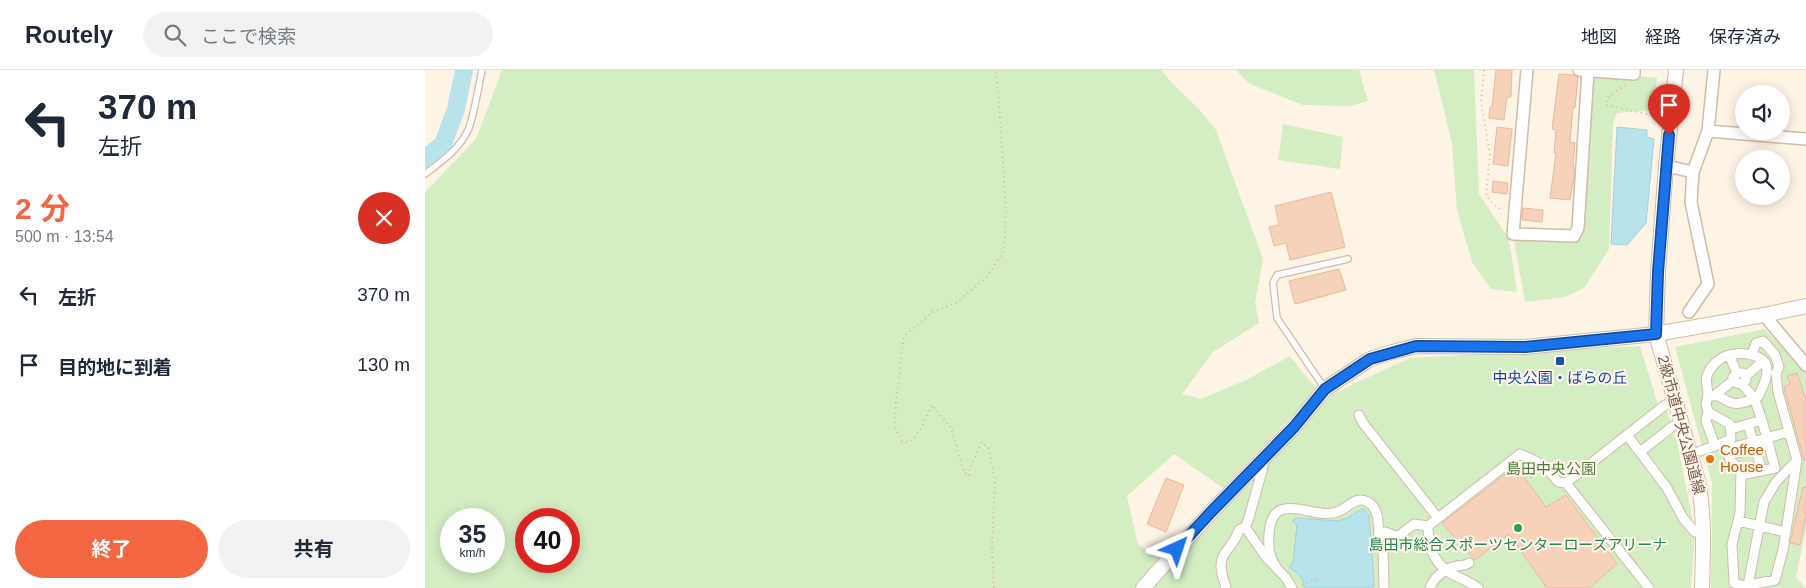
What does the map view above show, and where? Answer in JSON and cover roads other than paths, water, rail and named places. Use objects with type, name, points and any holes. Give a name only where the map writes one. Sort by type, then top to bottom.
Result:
[{"type":"street","points":[[1527,70],[1513,234],[1574,236],[1578,228],[1584,70],[1634,72]]},
{"type":"street","name":"2級市道中央公園道線","points":[[1676,70],[1666,166],[1658,272],[1656,334],[1702,498],[1702,588]]},
{"type":"street","points":[[1689,312],[1708,284],[1691,202],[1693,172],[1708,131],[1713,70]]},
{"type":"street","points":[[1708,131],[1806,139]]},
{"type":"street","points":[[1666,166],[1693,172]]},
{"type":"street","points":[[1143,588],[1212,511],[1294,427],[1325,389],[1370,359],[1416,346],[1525,347],[1656,334],[1764,316],[1806,306]]},
{"type":"street","points":[[1764,316],[1806,365]]},
{"type":"street","points":[[1709,412],[1730,424],[1731,439],[1727,449],[1731,460],[1741,471],[1738,521],[1732,544],[1734,583],[1748,585],[1776,584],[1797,460],[1778,392],[1771,373],[1763,361],[1752,354],[1729,355],[1719,360],[1709,371],[1706,380],[1713,395],[1733,403],[1747,402],[1758,397],[1771,373],[1779,367],[1775,355],[1763,341],[1757,343],[1752,354]]},
{"type":"street","points":[[1729,355],[1740,378],[1754,398],[1775,468],[1741,475]]},
{"type":"street","points":[[1715,446],[1706,421],[1709,412],[1706,404],[1713,395],[1763,361]]},
{"type":"street","points":[[1566,483],[1665,404]]},
{"type":"street","points":[[1359,415],[1363,423],[1438,518]]},
{"type":"street","points":[[1731,429],[1762,420]]},
{"type":"street","points":[[1747,424],[1762,471]]},
{"type":"street","points":[[1639,452],[1673,426]]},
{"type":"street","points":[[1727,449],[1788,432]]},
{"type":"street","points":[[1627,434],[1667,488],[1683,518],[1695,532]]},
{"type":"street","points":[[1700,451],[1715,446],[1727,449],[1769,444]]},
{"type":"street","points":[[1383,548],[1415,524],[1428,526],[1520,454],[1537,461],[1549,470],[1558,482],[1566,483],[1648,588]]},
{"type":"street","points":[[1748,585],[1764,502],[1776,482],[1797,460]]},
{"type":"street","points":[[1226,588],[1221,565],[1224,554],[1236,541],[1239,530],[1245,527],[1248,522],[1263,467]]},
{"type":"street","points":[[1276,567],[1270,558],[1268,544],[1269,526],[1277,514],[1287,507],[1336,513],[1358,500],[1367,501],[1375,507],[1378,522],[1379,537],[1383,548],[1384,588]]},
{"type":"street","points":[[1738,521],[1786,532]]},
{"type":"street","points":[[1428,526],[1430,548],[1436,561],[1447,570],[1471,582],[1477,588]]},
{"type":"street","points":[[1245,527],[1255,544],[1294,587]]},
{"type":"street","points":[[1379,537],[1385,532],[1399,537]]},
{"type":"street","points":[[1430,588],[1436,577],[1456,566],[1469,563]]},
{"type":"lane","points":[[425,174],[441,163],[456,148],[468,129],[482,70]]},
{"type":"lane","points":[[1325,389],[1277,318],[1273,283],[1277,275],[1348,259]]},
{"type":"water","points":[[1617,127],[1647,130],[1647,137],[1654,139],[1646,223],[1627,245],[1611,244]]},
{"type":"water","points":[[1363,508],[1369,515],[1373,588],[1304,588],[1302,579],[1289,567],[1293,562],[1297,525],[1292,521],[1297,518],[1338,521]]},
{"type":"waterway","points":[[425,159],[443,144],[456,109],[464,70]]},
{"type":"place","name":"中央公園・ばらの丘","points":[[1560,361]]},
{"type":"place","name":"Coffee House","points":[[1710,459]]},
{"type":"place","name":"島田市総合スポーツセンターローズアリーナ","points":[[1518,528]]},
{"type":"park label","name":"島田中央公園","points":[[1551,469]]}]
